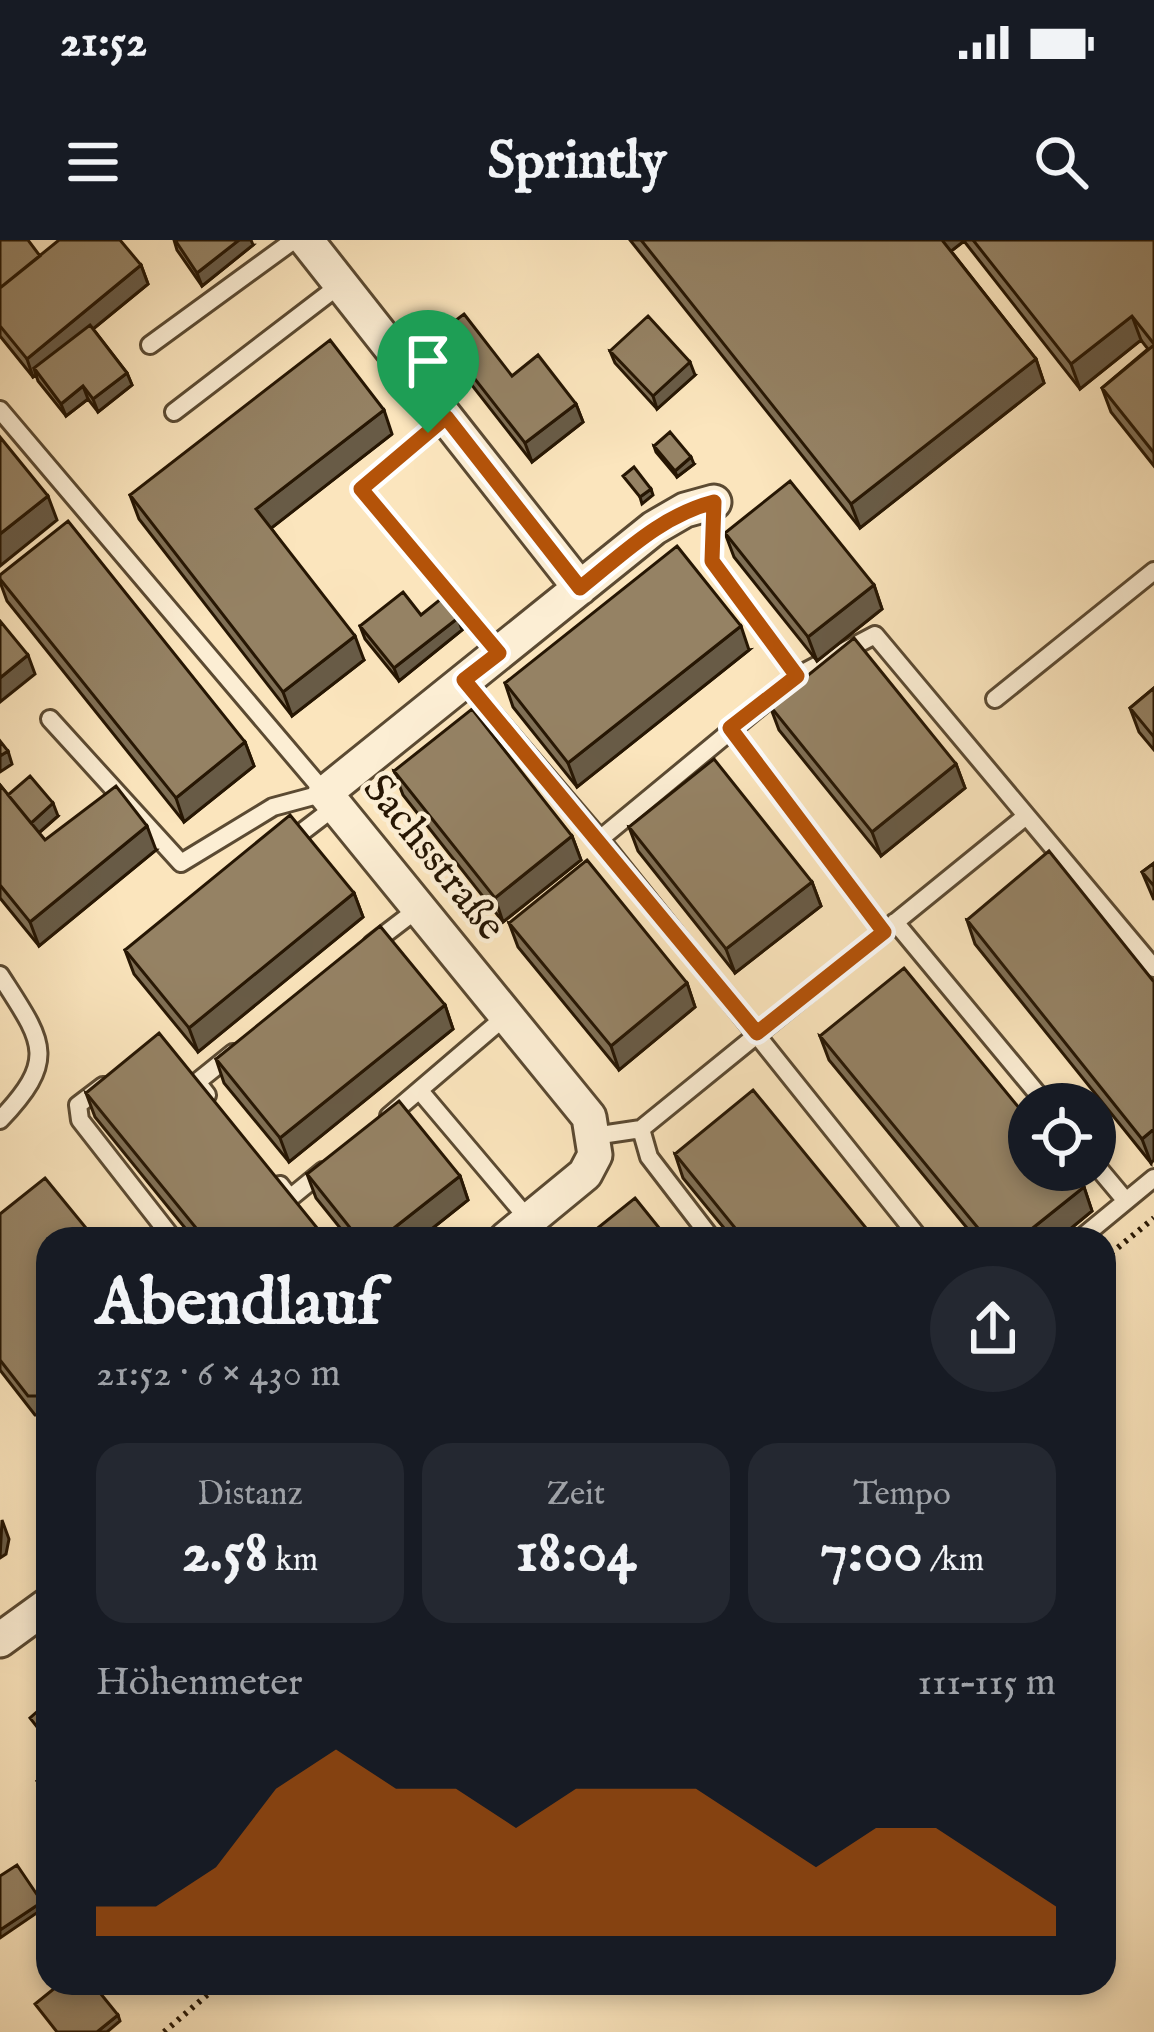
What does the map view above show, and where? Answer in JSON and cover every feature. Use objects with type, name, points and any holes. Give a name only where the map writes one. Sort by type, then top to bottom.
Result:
[{"type":"street","points":[[306,240],[580,588]]},
{"type":"street","name":"Sachsstraße","points":[[594,1136],[589,1118],[330,799],[464,680],[654,528],[685,510],[714,502]]},
{"type":"street","points":[[522,1227],[585,1174],[596,1156],[594,1136]]},
{"type":"street","points":[[0,1640],[36,1614]]},
{"type":"lane","points":[[150,345],[294,240]]},
{"type":"lane","points":[[174,412],[340,284]]},
{"type":"lane","points":[[0,410],[330,799]]},
{"type":"lane","points":[[446,417],[361,489],[499,653]]},
{"type":"lane","points":[[714,502],[712,561],[797,676]]},
{"type":"lane","points":[[995,698],[1154,571]]},
{"type":"lane","points":[[600,839],[797,676],[874,635],[1154,968]]},
{"type":"lane","points":[[464,680],[600,839],[911,1227]]},
{"type":"lane","points":[[50,719],[181,862],[273,807],[330,799]]},
{"type":"lane","points":[[730,728],[889,927],[1027,1083]]},
{"type":"lane","points":[[270,856],[330,799]]},
{"type":"lane","points":[[594,1136],[640,1130],[1026,816]]},
{"type":"lane","points":[[355,957],[419,908]]},
{"type":"lane","points":[[0,975],[31,1024],[40,1056],[34,1085],[0,1120]]},
{"type":"lane","points":[[364,1137],[506,1016]]},
{"type":"lane","points":[[224,1115],[191,1074],[249,1040]]},
{"type":"lane","points":[[112,1079],[78,1106],[80,1120],[164,1227]]},
{"type":"lane","points":[[419,1091],[516,1227]]},
{"type":"lane","points":[[640,1130],[649,1157],[703,1227]]},
{"type":"lane","points":[[263,1165],[296,1204],[346,1152]]},
{"type":"lane","points":[[1095,1227],[1154,1178]]},
{"type":"lane","points":[[1116,1190],[1126,1202]]},
{"type":"path","points":[[1116,1249],[1154,1218]]},
{"type":"path","points":[[164,2032],[207,1995]]},
{"type":"building","points":[[0,240],[28,240],[40,256],[0,288]]},
{"type":"building","points":[[59,240],[120,240],[141,265],[27,359],[0,326],[0,288]]},
{"type":"building","points":[[175,240],[239,240],[197,273]]},
{"type":"building","points":[[641,240],[942,240],[1036,359],[851,504]]},
{"type":"building","points":[[973,240],[1154,240],[1154,344],[1132,316],[1071,364]]},
{"type":"building","points":[[464,314],[512,376],[538,355],[576,404],[525,443],[439,333]]},
{"type":"building","points":[[648,316],[690,362],[653,396],[610,351]]},
{"type":"building","points":[[90,325],[127,373],[93,399],[83,386],[61,404],[34,368]]},
{"type":"building","points":[[330,340],[384,410],[256,509],[355,636],[283,692],[130,495]]},
{"type":"building","points":[[1154,345],[1154,453],[1102,388]]},
{"type":"building","points":[[670,432],[691,457],[675,471],[654,446]]},
{"type":"building","points":[[0,437],[48,496],[0,534]]},
{"type":"building","points":[[634,467],[651,489],[640,497],[623,476]]},
{"type":"building","points":[[790,481],[874,585],[808,637],[725,533]]},
{"type":"building","points":[[68,521],[245,742],[176,798],[0,579]]},
{"type":"building","points":[[677,546],[741,626],[568,763],[505,683]]},
{"type":"building","points":[[403,592],[421,615],[442,598],[458,618],[394,668],[360,626]]},
{"type":"building","points":[[0,621],[28,655],[0,678]]},
{"type":"building","points":[[854,638],[956,764],[872,832],[770,706]]},
{"type":"building","points":[[1154,688],[1154,737],[1130,708]]},
{"type":"building","points":[[472,709],[572,836],[495,898],[394,771]]},
{"type":"building","points":[[714,759],[812,882],[726,949],[629,827]]},
{"type":"building","points":[[30,776],[53,803],[31,823],[8,795]]},
{"type":"building","points":[[0,785],[45,840],[116,786],[147,826],[30,922],[0,885]]},
{"type":"building","points":[[290,815],[354,893],[189,1028],[125,950]]},
{"type":"building","points":[[1049,851],[1154,982],[1154,1129],[1142,1139],[1116,1106],[1116,1083],[1097,1083],[967,920]]},
{"type":"building","points":[[587,860],[687,983],[611,1046],[509,923]]},
{"type":"building","points":[[1154,863],[1154,886],[1142,872]]},
{"type":"building","points":[[380,926],[445,1005],[280,1138],[216,1059]]},
{"type":"building","points":[[904,968],[1008,1094],[1008,1191],[1079,1191],[1034,1227],[977,1227],[820,1036]]},
{"type":"building","points":[[159,1033],[316,1227],[195,1227],[86,1093]]},
{"type":"building","points":[[753,1090],[865,1227],[734,1227],[675,1154]]},
{"type":"building","points":[[399,1101],[460,1176],[395,1227],[349,1227],[307,1174]]},
{"type":"building","points":[[45,1178],[85,1227],[36,1227],[36,1396],[28,1396],[0,1360],[0,1214]]},
{"type":"building","points":[[635,1198],[658,1227],[599,1227]]},
{"type":"building","points":[[17,1865],[36,1893],[36,1906],[0,1930],[0,1876]]},
{"type":"building","points":[[46,1995],[102,1995],[118,2015],[97,2032],[57,2032],[35,2004]]},
{"type":"route","points":[[446,417],[580,588],[654,528],[685,510],[714,502],[712,561],[797,676],[730,728],[884,932],[757,1033],[464,680],[499,653],[361,489],[428,433],[446,417]]}]
